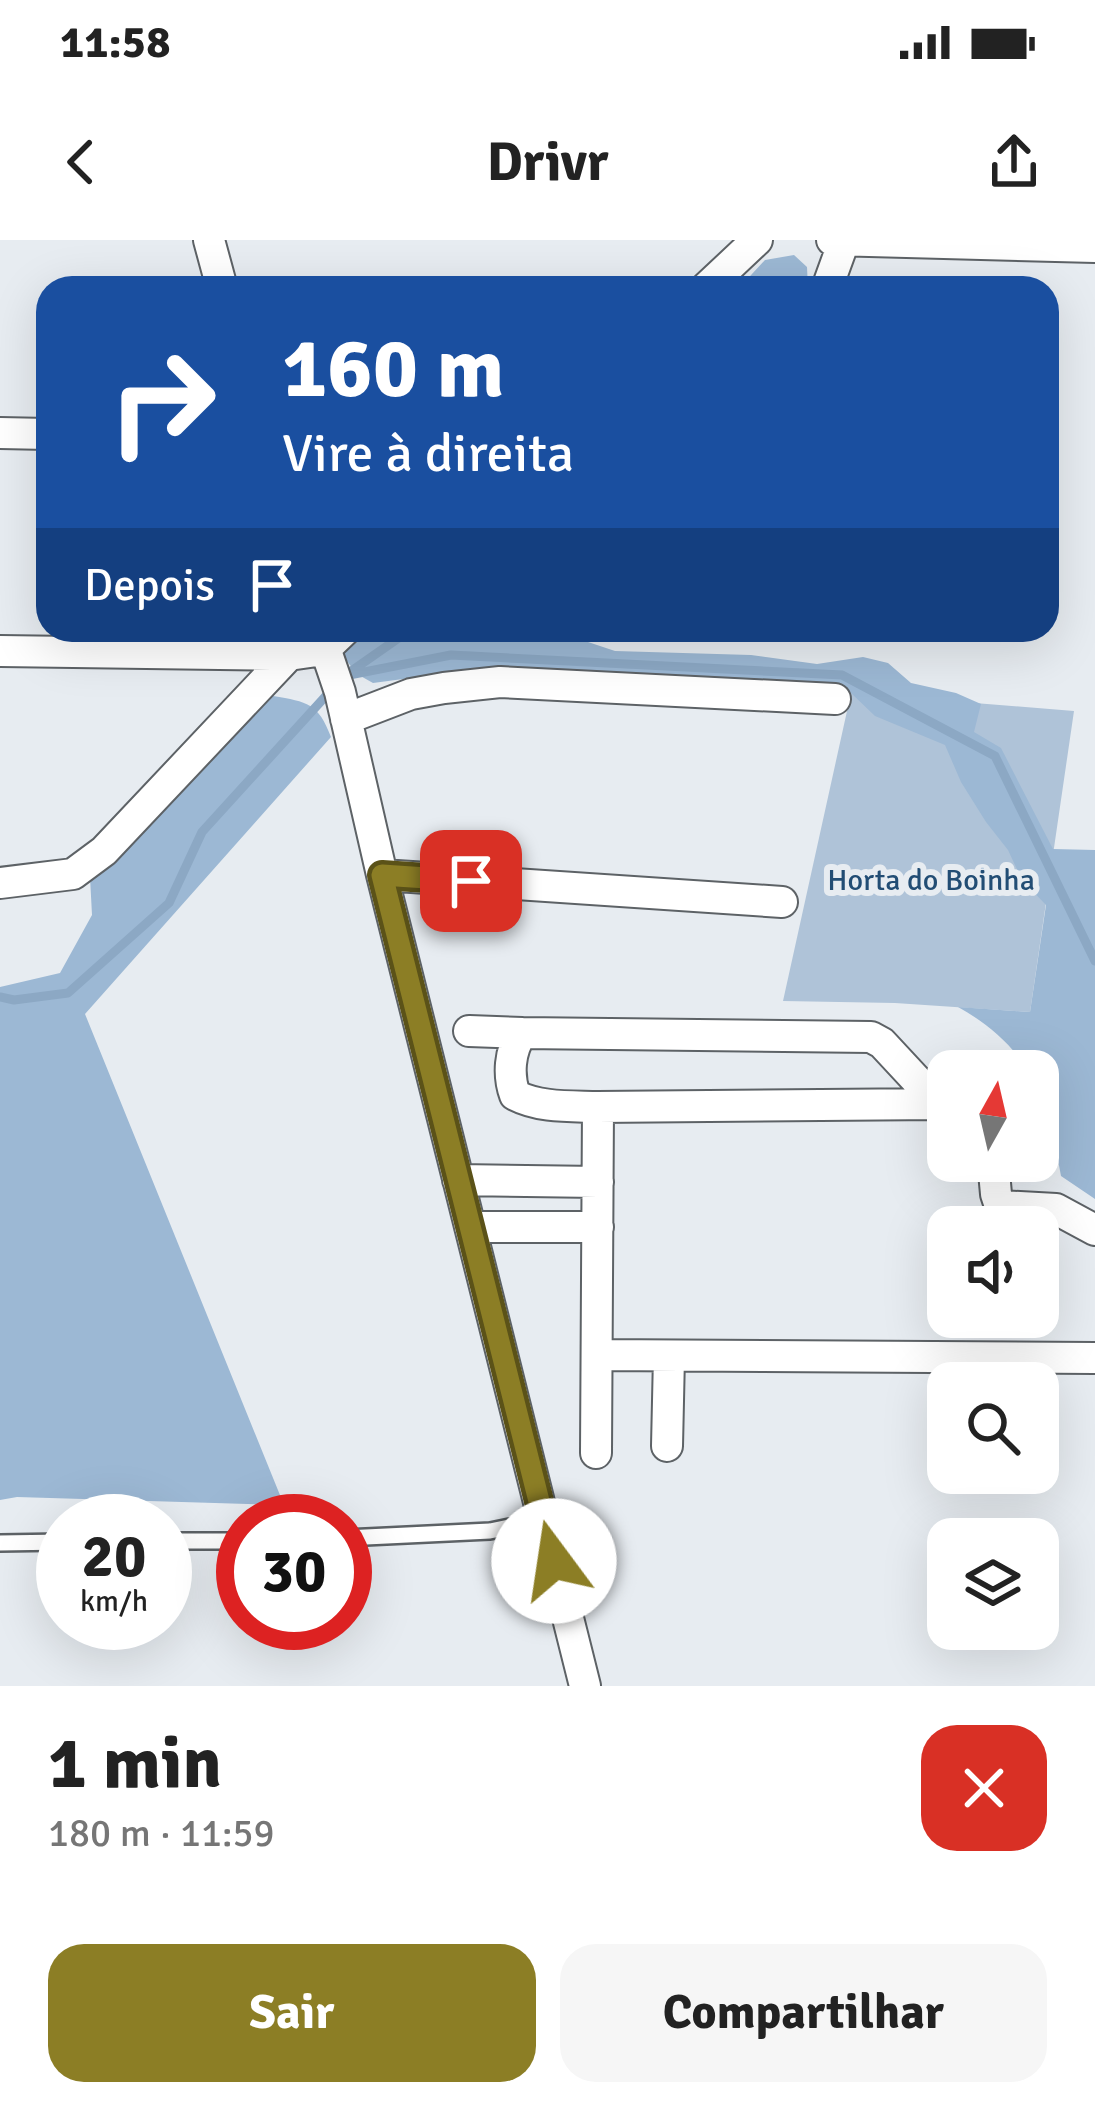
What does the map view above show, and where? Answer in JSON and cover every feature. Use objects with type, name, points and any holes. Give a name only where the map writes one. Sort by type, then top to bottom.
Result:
[{"type":"street","points":[[209,240],[219,276]]},
{"type":"street","points":[[719,276],[757,240]]},
{"type":"street","points":[[832,240],[1095,247]]},
{"type":"street","points":[[831,276],[844,241]]},
{"type":"street","points":[[0,433],[36,434]]},
{"type":"street","points":[[0,651],[289,655],[335,665],[411,694],[500,682],[835,699]]},
{"type":"street","points":[[0,883],[74,874],[104,851],[289,655]]},
{"type":"street","points":[[335,665],[382,875],[585,1686]]},
{"type":"street","points":[[382,875],[782,902]]},
{"type":"street","points":[[469,1031],[871,1037],[927,1092]]},
{"type":"street","points":[[521,1034],[509,1079],[515,1095],[528,1102],[598,1107],[927,1109]]},
{"type":"street","points":[[596,1453],[598,1107]]},
{"type":"street","points":[[458,1180],[598,1182]]},
{"type":"street","points":[[994,1182],[1000,1206],[1057,1209],[1095,1230]]},
{"type":"street","points":[[470,1226],[598,1227]]},
{"type":"street","points":[[598,1355],[1095,1358]]},
{"type":"street","points":[[668,1445],[669,1356]]},
{"type":"lane","points":[[372,1537],[490,1531],[544,1520]]},
{"type":"lane","points":[[0,1543],[36,1542]]},
{"type":"green space","name":"Horta do Boinha","points":[[851,693],[1074,711],[1030,1012],[783,1001]]},
{"type":"shaded area","points":[[794,255],[807,267],[807,276],[750,276],[765,260]]},
{"type":"shaded area","points":[[349,642],[588,642],[615,651],[751,655],[817,664],[863,657],[888,663],[911,683],[981,704],[974,732],[1001,748],[1053,849],[1095,850],[1095,1199],[1061,1176],[1059,1050],[1013,1050],[958,1007],[1030,1012],[1046,905],[1022,880],[1008,850],[961,782],[945,745],[875,716],[851,693],[788,682],[471,670],[373,683],[357,674],[339,651]]},
{"type":"shaded area","points":[[273,696],[310,706],[321,717],[331,737],[85,1014],[280,1494],[216,1494],[216,1503],[192,1502],[192,1494],[36,1494],[0,1500],[0,987],[60,973],[92,915],[90,877]]},
{"type":"waterway","points":[[350,672],[393,642]]},
{"type":"waterway","points":[[0,997],[14,1000],[68,993],[169,903],[202,832],[344,676],[451,655],[842,675],[995,756],[1095,961]]},
{"type":"route","points":[[471,881],[382,875],[554,1561]]}]
